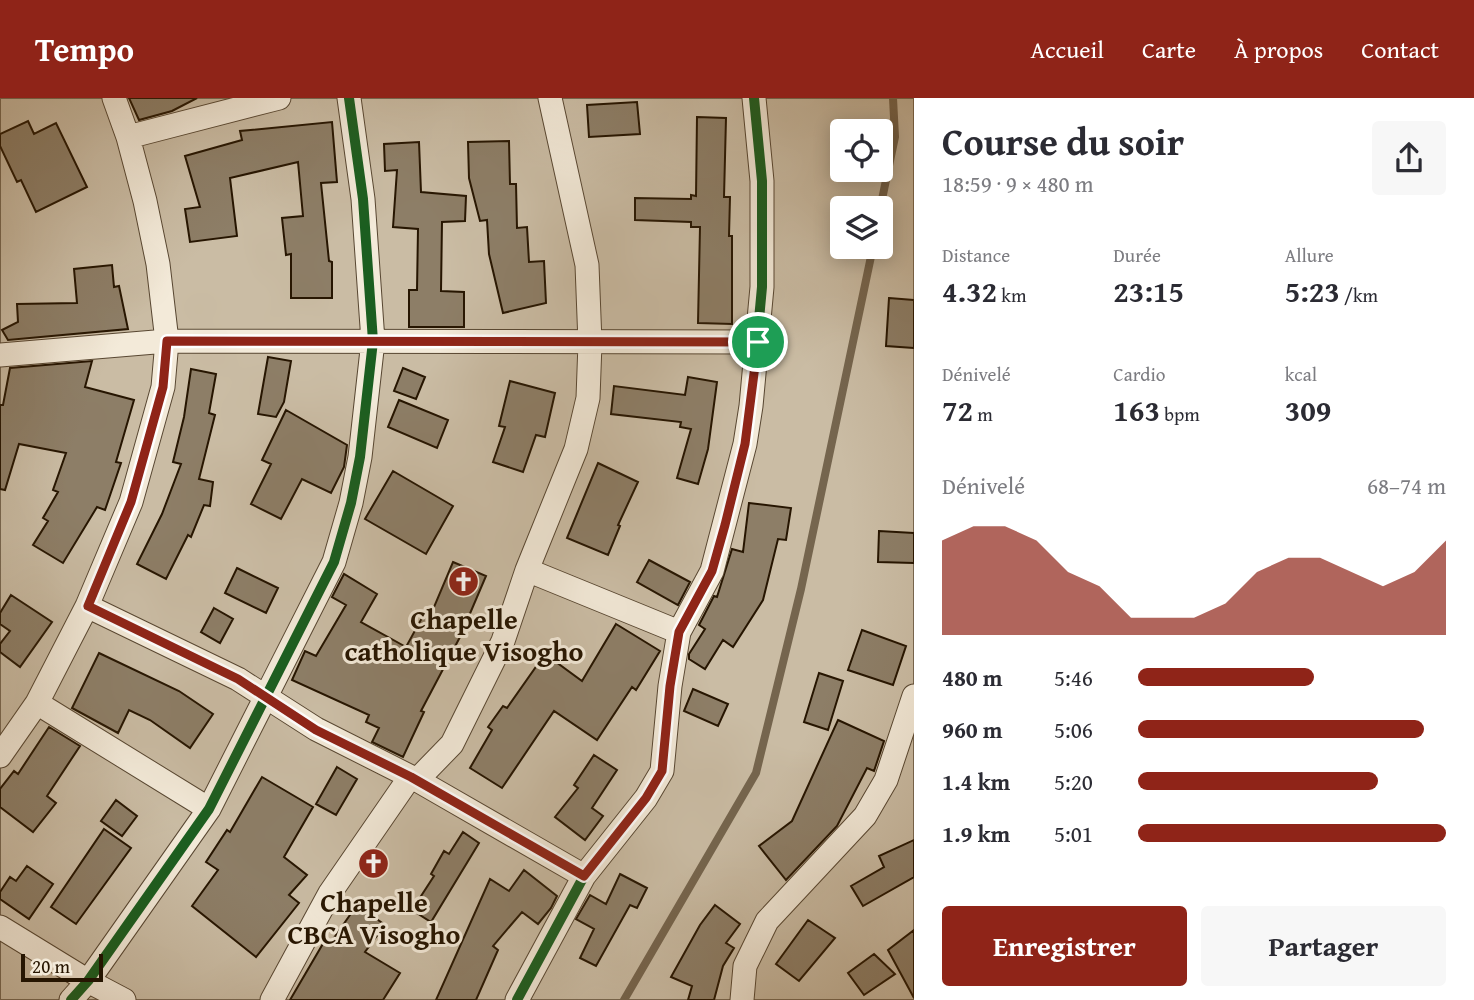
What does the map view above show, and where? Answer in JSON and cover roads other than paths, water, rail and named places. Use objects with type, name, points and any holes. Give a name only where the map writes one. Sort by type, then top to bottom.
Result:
[{"type":"street","points":[[0,756],[37,703],[88,606],[131,502],[163,387],[167,341],[158,264],[145,201],[128,137],[114,98]]},
{"type":"street","points":[[128,137],[279,98]]},
{"type":"street","points":[[71,1000],[88,981],[209,809],[334,562],[351,503],[360,457],[373,341],[363,199],[349,98]]},
{"type":"street","points":[[272,1000],[330,892],[414,779],[452,744],[503,641],[527,570],[576,449],[588,398],[590,344],[587,265],[550,98]]},
{"type":"street","points":[[517,1000],[584,876],[646,798],[662,771],[670,686],[679,632],[712,571],[747,431],[762,287],[762,181],[754,98]]},
{"type":"street","points":[[0,355],[167,341],[590,344],[758,342]]},
{"type":"street","points":[[527,570],[679,632]]},
{"type":"street","points":[[88,606],[238,679],[316,730],[414,779],[584,876]]},
{"type":"street","points":[[742,1000],[745,966],[767,921],[865,816],[886,780],[914,698]]},
{"type":"street","points":[[37,703],[209,809]]},
{"type":"street","points":[[0,927],[124,1000]]},
{"type":"waterway","points":[[883,196],[895,137],[893,98]]},
{"type":"waterway","points":[[624,1000],[756,773],[801,589],[870,259]]},
{"type":"place","name":"Chapelle catholique Visogho","points":[[464,581]]},
{"type":"place","name":"Chapelle CBCA Visogho","points":[[374,864]]}]
